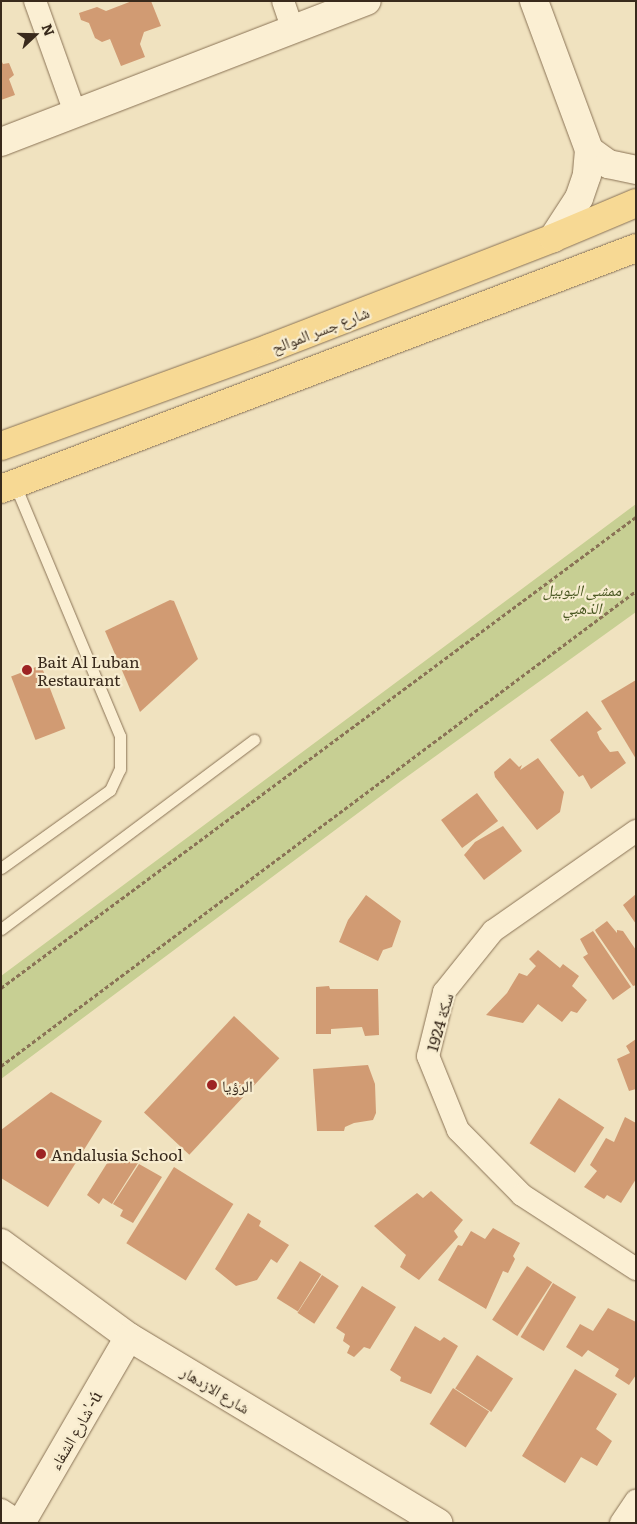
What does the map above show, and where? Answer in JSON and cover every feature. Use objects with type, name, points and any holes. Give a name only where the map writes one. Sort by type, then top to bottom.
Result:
[{"type":"main road","name":"شارع جسر الموالح","points":[[1,446],[270,348],[553,238],[636,202]]},
{"type":"main road","points":[[10,492],[100,451],[636,248]]},
{"type":"street","points":[[35,1],[75,113]]},
{"type":"street","points":[[283,1],[292,30]]},
{"type":"street","points":[[1,142],[367,1]]},
{"type":"street","points":[[534,1],[588,150],[587,175],[580,198],[553,238]]},
{"type":"street","points":[[588,150],[608,164],[636,170]]},
{"type":"street","name":"سكة 1924","points":[[636,831],[493,931],[444,992],[428,1056],[458,1130],[522,1195],[636,1269]]},
{"type":"street","name":"شارع الازدهار","points":[[1,1243],[129,1337],[438,1523]]},
{"type":"street","name":"شارع الشفاء'-ú","points":[[21,1523],[129,1337]]},
{"type":"street","points":[[621,1523],[636,1500]]},
{"type":"street","points":[[1,1510],[21,1523]]},
{"type":"lane","points":[[1,502],[10,492],[120,736],[120,769],[110,790],[1,868]]},
{"type":"lane","points":[[1,929],[254,740]]},
{"type":"path","points":[[1,988],[636,517]]},
{"type":"path","points":[[1,1066],[636,591]]},
{"type":"green space","name":"ممشى اليوبيل الذهبي","points":[[636,504],[636,612],[401,781],[1,1079],[1,976]]},
{"type":"building","points":[[132,1],[151,1],[161,26],[144,32],[140,44],[145,57],[121,66],[110,39],[102,42],[95,38],[89,23],[81,20],[79,13],[97,7],[106,11]]},
{"type":"building","points":[[1,60],[3,64],[9,63],[14,75],[9,79],[15,95],[1,100]]},
{"type":"building","points":[[170,600],[174,601],[198,659],[140,712],[105,631]]},
{"type":"building","points":[[41,665],[65,728],[35,740],[11,676]]},
{"type":"building","points":[[636,680],[636,759],[601,701]]},
{"type":"building","points":[[587,711],[602,729],[597,732],[600,739],[610,752],[618,751],[626,763],[591,789],[583,775],[579,777],[550,740]]},
{"type":"building","points":[[510,758],[519,767],[522,765],[520,770],[538,758],[564,792],[560,812],[537,830],[495,777],[494,772]]},
{"type":"building","points":[[477,793],[498,821],[462,848],[441,820]]},
{"type":"building","points":[[503,826],[522,851],[484,880],[464,855],[475,842]]},
{"type":"building","points":[[636,894],[636,924],[623,905]]},
{"type":"building","points":[[366,895],[401,921],[392,947],[383,950],[378,961],[339,942],[348,920]]},
{"type":"building","points":[[607,921],[617,933],[617,930],[623,931],[636,950],[636,985],[633,986],[595,930]]},
{"type":"building","points":[[593,931],[631,987],[613,1000],[583,957],[588,954],[580,939]]},
{"type":"building","points":[[538,950],[560,968],[563,964],[579,976],[572,986],[587,1000],[577,1013],[571,1011],[562,1022],[538,1004],[523,1023],[486,1015],[507,993],[519,973],[527,976],[536,966],[529,959]]},
{"type":"building","points":[[329,986],[330,989],[378,989],[379,1035],[365,1036],[362,1027],[331,1029],[331,1034],[316,1034],[316,987]]},
{"type":"building","name":"الرؤيا","points":[[234,1016],[279,1058],[189,1155],[144,1113]]},
{"type":"building","points":[[636,1039],[636,1089],[629,1091],[617,1059],[630,1053],[626,1046]]},
{"type":"building","points":[[368,1065],[375,1084],[376,1113],[373,1120],[354,1123],[345,1127],[344,1131],[317,1131],[313,1069]]},
{"type":"building","name":"Andalusia School","points":[[51,1092],[102,1121],[48,1207],[1,1178],[1,1130]]},
{"type":"building","points":[[559,1098],[604,1127],[575,1173],[530,1143]]},
{"type":"building","points":[[625,1117],[636,1123],[636,1179],[621,1203],[607,1195],[604,1199],[584,1187],[597,1171],[590,1165],[606,1138],[614,1142]]},
{"type":"building","points":[[116,1149],[138,1163],[112,1204],[103,1198],[99,1204],[87,1195]]},
{"type":"building","points":[[139,1164],[162,1177],[133,1223],[120,1216],[123,1210],[113,1204]]},
{"type":"building","points":[[174,1167],[233,1204],[186,1280],[126,1243]]},
{"type":"building","points":[[431,1191],[463,1220],[454,1231],[458,1237],[419,1280],[400,1267],[406,1255],[374,1226],[417,1193],[423,1198]]},
{"type":"building","points":[[248,1213],[261,1221],[259,1226],[289,1245],[277,1263],[271,1259],[257,1280],[236,1286],[215,1269]]},
{"type":"building","points":[[493,1228],[520,1243],[513,1256],[515,1259],[508,1273],[503,1271],[486,1309],[438,1280],[458,1245],[462,1246],[471,1231],[485,1239]]},
{"type":"building","points":[[300,1261],[321,1274],[298,1312],[277,1298]]},
{"type":"building","points":[[527,1266],[552,1282],[517,1336],[492,1320]]},
{"type":"building","points":[[322,1275],[339,1286],[314,1324],[297,1313]]},
{"type":"building","points":[[553,1283],[576,1297],[544,1351],[521,1337]]},
{"type":"building","points":[[362,1286],[396,1307],[370,1349],[364,1347],[354,1357],[347,1353],[350,1346],[343,1341],[345,1334],[336,1328]]},
{"type":"building","points":[[608,1308],[636,1322],[636,1375],[629,1385],[615,1376],[619,1369],[588,1350],[582,1357],[566,1347],[580,1324],[593,1331]]},
{"type":"building","points":[[415,1326],[440,1341],[444,1337],[458,1346],[431,1394],[400,1381],[401,1377],[390,1370]]},
{"type":"building","points":[[477,1355],[513,1378],[491,1412],[455,1389]]},
{"type":"building","points":[[575,1369],[617,1394],[596,1429],[612,1441],[597,1466],[581,1457],[565,1483],[522,1456]]},
{"type":"building","points":[[453,1388],[489,1411],[466,1447],[430,1424]]},
{"type":"place","name":"Bait Al Luban Restaurant","points":[[27,670]]},
{"type":"place","name":"الرؤيا","points":[[212,1085]]},
{"type":"place","name":"Andalusia School","points":[[41,1154]]}]
